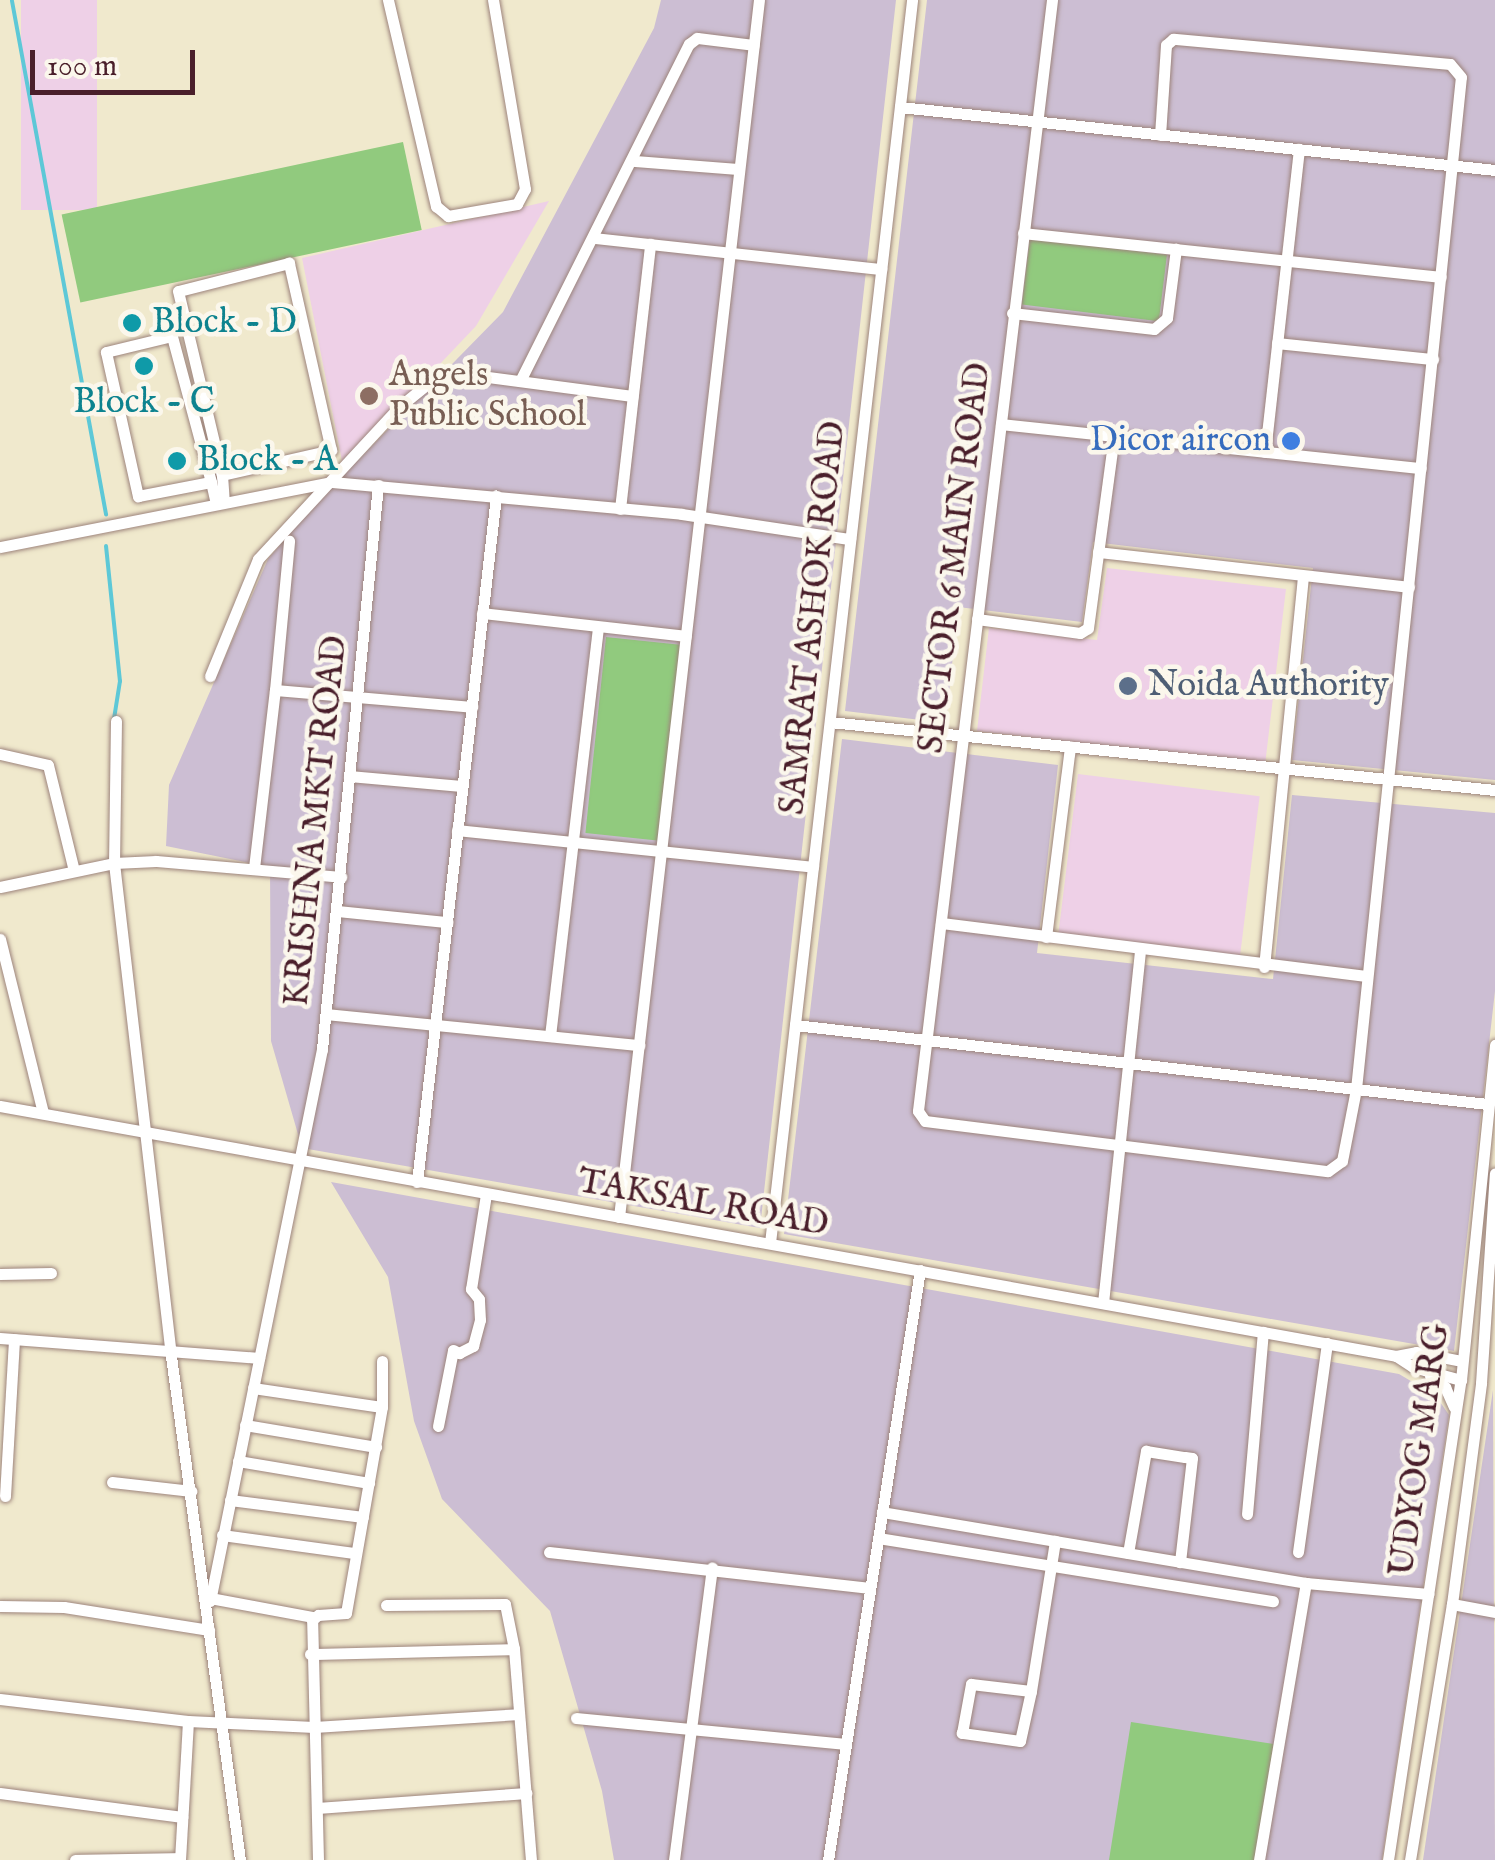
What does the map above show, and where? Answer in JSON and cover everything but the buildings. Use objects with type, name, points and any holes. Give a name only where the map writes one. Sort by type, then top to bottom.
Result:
[{"type":"street","points":[[388,0],[436,206],[448,216],[517,204],[526,182],[493,0]]},
{"type":"street","points":[[619,1217],[759,0]]},
{"type":"street","name":"SAMRAT ASHOK ROAD","points":[[770,1243],[912,0]]},
{"type":"street","name":"SECTOR 6 MAIN ROAD","points":[[1052,0],[918,1111],[924,1121],[1120,1144]]},
{"type":"street","points":[[1120,1144],[1328,1171],[1342,1161],[1356,1089],[1461,77],[1450,64],[1172,39],[1166,45],[1160,134]]},
{"type":"street","points":[[520,381],[692,40],[754,45]]},
{"type":"street","points":[[900,107],[1495,170]]},
{"type":"street","points":[[1265,452],[1299,149]]},
{"type":"street","points":[[634,161],[740,169]]},
{"type":"street","points":[[1023,233],[1441,277]]},
{"type":"street","points":[[594,238],[881,269]]},
{"type":"street","points":[[620,508],[650,244]]},
{"type":"street","points":[[1012,313],[1154,329],[1167,318],[1176,249]]},
{"type":"street","points":[[217,478],[172,336],[106,352],[138,496],[217,478],[331,450],[289,263],[178,291],[217,478],[220,502]]},
{"type":"street","points":[[1277,344],[1432,359]]},
{"type":"street","points":[[210,676],[258,558],[399,407],[431,381],[465,374],[633,396]]},
{"type":"street","points":[[1000,424],[1421,468]]},
{"type":"street","points":[[977,619],[1084,631],[1090,624],[1114,436]]},
{"type":"street","points":[[0,547],[332,482],[620,508],[850,540]]},
{"type":"street","name":"KRISHNA MKT ROAD","points":[[209,1605],[300,1161],[326,1014],[378,485]]},
{"type":"street","points":[[416,1182],[496,496]]},
{"type":"street","points":[[254,868],[289,541]]},
{"type":"street","points":[[1098,552],[1408,587]]},
{"type":"street","points":[[1264,967],[1303,576]]},
{"type":"street","points":[[482,613],[686,636]]},
{"type":"street","points":[[550,1036],[598,627]]},
{"type":"street","points":[[275,690],[472,707]]},
{"type":"street","points":[[116,721],[114,864],[170,1349],[209,1605],[209,1630],[240,1860]]},
{"type":"street","points":[[830,722],[1495,790]]},
{"type":"street","points":[[1046,938],[1070,746]]},
{"type":"street","points":[[0,754],[43,760],[48,765],[74,870]]},
{"type":"street","points":[[349,776],[462,786]]},
{"type":"street","points":[[457,830],[813,867]]},
{"type":"street","points":[[0,887],[74,870],[156,861],[341,877]]},
{"type":"street","points":[[338,911],[447,922]]},
{"type":"street","points":[[941,923],[1264,967],[1367,976]]},
{"type":"street","points":[[0,939],[42,1113]]},
{"type":"street","points":[[1103,1303],[1140,950]]},
{"type":"street","points":[[326,1014],[638,1046]]},
{"type":"street","points":[[795,1025],[1487,1104]]},
{"type":"street","name":"UDYOG MARG","points":[[1388,1860],[1461,1380],[1495,1045]]},
{"type":"street","name":"TAKSAL ROAD","points":[[0,1106],[1396,1356],[1416,1352],[1462,1361]]},
{"type":"street","name":"UDYOG MARG","points":[[1410,1860],[1452,1604],[1480,1382],[1495,1173]]},
{"type":"street","points":[[438,1426],[453,1350],[459,1353],[472,1346],[480,1320],[478,1299],[472,1289],[486,1194]]},
{"type":"street","points":[[1490,1259],[1495,1280]]},
{"type":"street","points":[[828,1860],[920,1270]]},
{"type":"street","points":[[0,1274],[51,1273]]},
{"type":"street","points":[[1247,1514],[1262,1332]]},
{"type":"street","points":[[0,1338],[259,1358]]},
{"type":"street","points":[[5,1496],[14,1339]]},
{"type":"street","points":[[1298,1552],[1328,1344]]},
{"type":"street","name":"TAKSAL ROAD","points":[[1396,1356],[1413,1367],[1461,1380]]},
{"type":"street","points":[[209,1605],[313,1617],[346,1613],[382,1407],[382,1361]]},
{"type":"street","points":[[1481,1366],[1495,1369]]},
{"type":"street","points":[[1413,1367],[1445,1387],[1456,1416]]},
{"type":"street","points":[[1480,1382],[1495,1385]]},
{"type":"street","points":[[253,1388],[382,1407]]},
{"type":"street","points":[[245,1426],[376,1446]]},
{"type":"street","points":[[1128,1553],[1146,1451],[1192,1458],[1180,1562]]},
{"type":"street","points":[[238,1461],[369,1483]]},
{"type":"street","points":[[112,1482],[190,1492]]},
{"type":"street","points":[[230,1500],[363,1517]]},
{"type":"street","points":[[882,1512],[1306,1583],[1429,1594]]},
{"type":"street","points":[[222,1535],[354,1554]]},
{"type":"street","points":[[878,1538],[1273,1602]]},
{"type":"street","points":[[1030,1691],[971,1684],[962,1732],[1020,1741],[1030,1691],[1055,1541]]},
{"type":"street","points":[[548,1552],[712,1567],[870,1588]]},
{"type":"street","points":[[674,1860],[712,1567]]},
{"type":"street","points":[[1259,1860],[1306,1583]]},
{"type":"street","points":[[386,1605],[502,1602],[514,1649],[531,1860]]},
{"type":"street","points":[[1452,1604],[1495,1612]]},
{"type":"street","points":[[0,1606],[64,1608],[209,1630]]},
{"type":"street","points":[[313,1617],[310,1654],[318,1860]]},
{"type":"street","points":[[310,1654],[514,1649]]},
{"type":"street","points":[[0,1699],[188,1721],[314,1727],[520,1714]]},
{"type":"street","points":[[576,1718],[846,1744]]},
{"type":"street","points":[[78,1860],[180,1859],[188,1721]]},
{"type":"street","points":[[0,1793],[182,1817]]},
{"type":"street","points":[[317,1808],[526,1793]]},
{"type":"shaded area","points":[[21,0],[97,0],[97,210],[21,210]]},
{"type":"shaded area","points":[[661,0],[896,0],[760,1228],[302,1148],[271,1041],[270,867],[166,846],[169,785],[268,559],[317,502],[503,312],[654,28]]},
{"type":"shaded area","points":[[927,0],[1495,0],[1495,780],[1292,760],[1313,568],[1093,542],[1082,622],[958,607],[946,723],[845,711]]},
{"type":"shaded area","name":"Angels Public School","points":[[549,201],[476,326],[343,466],[302,258]]},
{"type":"shaded area","name":"Noida Authority","points":[[1107,568],[1286,589],[1265,765],[977,731],[989,628],[1097,640]]},
{"type":"shaded area","points":[[842,739],[1058,765],[1037,953],[1273,979],[1292,795],[1495,813],[1495,991],[1454,1351],[784,1234]]},
{"type":"shaded area","points":[[1078,774],[1260,796],[1240,959],[1058,937]]},
{"type":"shaded area","points":[[331,1182],[1399,1374],[1436,1396],[1449,1415],[1382,1860],[614,1860],[602,1791],[550,1611],[442,1499],[414,1421],[388,1277]]},
{"type":"shaded area","points":[[1493,1390],[1495,1860],[1423,1860]]},
{"type":"green space","points":[[403,142],[422,230],[80,303],[62,215]]},
{"type":"green space","points":[[1030,238],[1167,255],[1159,321],[1022,305]]},
{"type":"green space","points":[[606,637],[683,645],[662,841],[585,833]]},
{"type":"green space","points":[[1131,1722],[1274,1744],[1256,1860],[1109,1860]]},
{"type":"waterway","points":[[12,1],[106,514]]},
{"type":"waterway","points":[[106,546],[120,681],[114,720]]},
{"type":"place","name":"Block - D","points":[[132,323]]},
{"type":"place","name":"Block - C","points":[[144,366]]},
{"type":"place","name":"Angels Public School","points":[[369,396]]},
{"type":"place","name":"Dicor aircon","points":[[1291,441]]},
{"type":"place","name":"Block - A","points":[[177,461]]},
{"type":"place","name":"Noida Authority","points":[[1128,686]]}]
